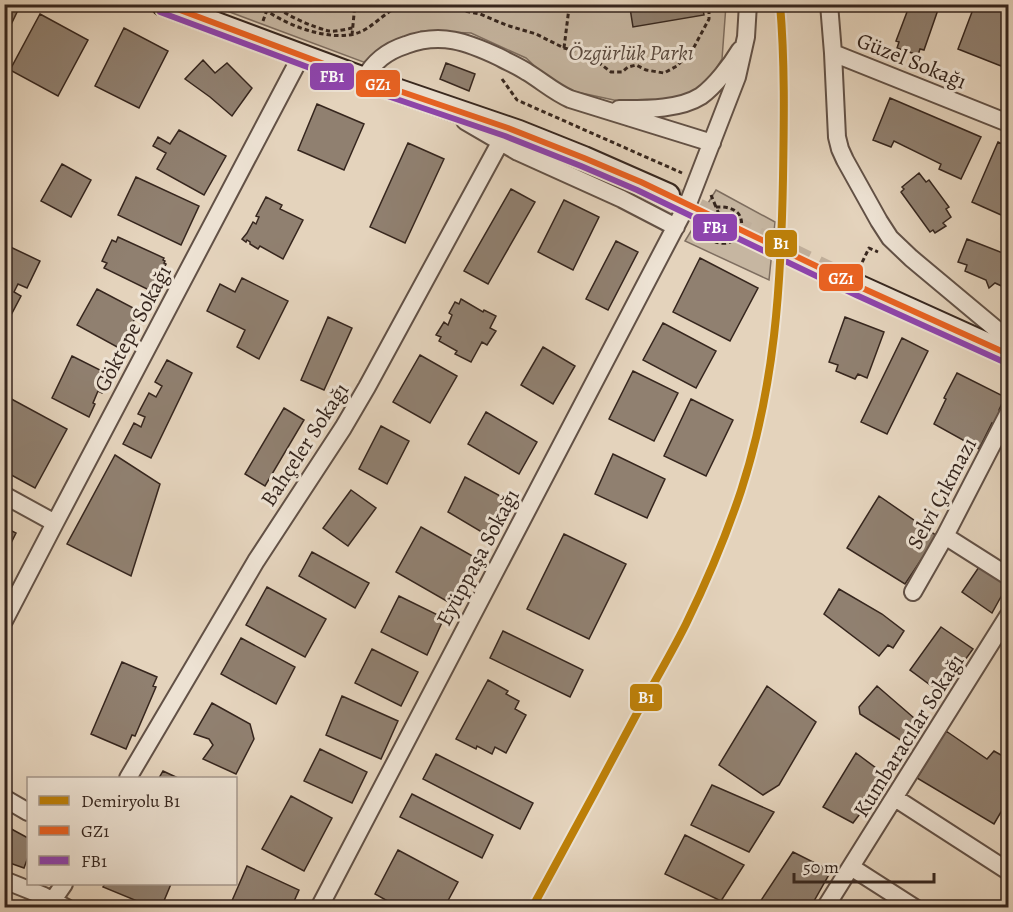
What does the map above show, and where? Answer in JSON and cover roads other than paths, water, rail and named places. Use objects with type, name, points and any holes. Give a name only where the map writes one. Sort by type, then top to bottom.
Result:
[{"type":"main road","points":[[163,4],[364,79],[437,103],[505,135],[584,158],[668,195]]},
{"type":"main road","points":[[858,281],[1008,354]]},
{"type":"street","name":"Eyüppaşa Sokağı","points":[[319,908],[673,232],[698,180],[736,77],[746,37],[748,4]]},
{"type":"street","points":[[829,4],[837,137],[848,167],[890,238],[1008,339]]},
{"type":"street","points":[[600,108],[653,108],[672,106],[692,100],[704,93],[717,80],[736,56],[746,37]]},
{"type":"street","points":[[364,79],[373,64],[384,55],[402,46],[417,41],[448,39],[470,44],[525,70],[570,99],[712,143]]},
{"type":"street","name":"Güzel Sokağı","points":[[833,52],[1008,123]]},
{"type":"street","name":"Göktepe Sokağı","points":[[4,621],[301,56]]},
{"type":"street","points":[[692,100],[706,100],[715,105],[719,114],[719,125]]},
{"type":"street","points":[[505,135],[518,152],[615,196],[673,232]]},
{"type":"street","name":"Bahçeler Sokağı","points":[[129,777],[252,568],[363,394],[505,135]]},
{"type":"street","name":"Selvi Çıkmazı","points":[[913,592],[945,536],[1008,414]]},
{"type":"street","points":[[4,495],[55,523]]},
{"type":"street","points":[[945,536],[1008,576]]},
{"type":"street","name":"Kumbaracılar Sokağı","points":[[825,908],[1008,616]]},
{"type":"street","points":[[4,798],[27,811]]},
{"type":"street","points":[[895,798],[1008,871]]},
{"type":"street","points":[[851,867],[915,908]]},
{"type":"street","points":[[4,880],[57,905],[63,885]]},
{"type":"tunnel","points":[[668,195],[860,287]]},
{"type":"rail line","name":"B1","points":[[532,908],[686,624],[729,525],[752,452],[769,374],[778,297],[784,113],[780,4]]},
{"type":"park label","name":"Özgürlük Parkı","points":[[631,52]]}]
